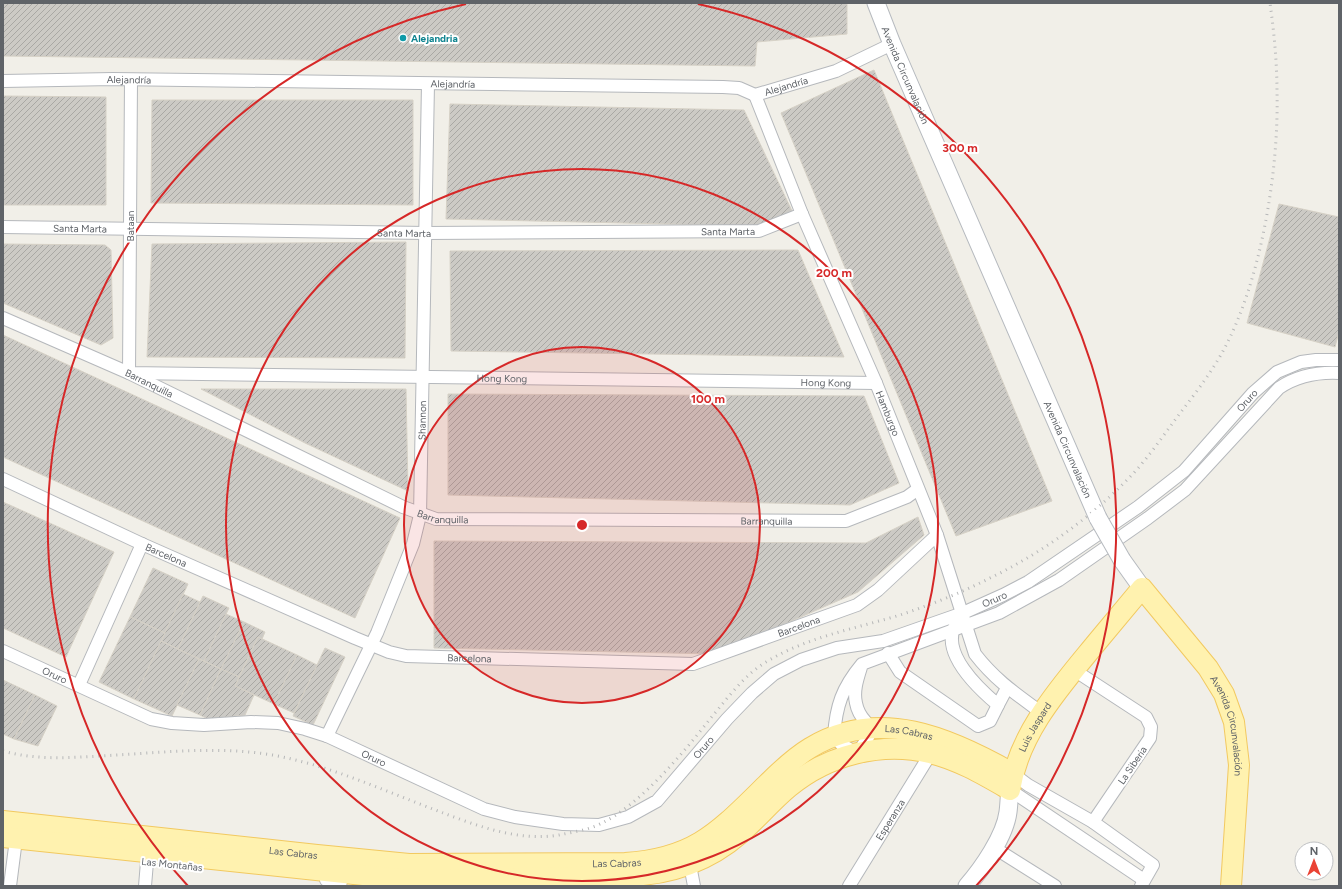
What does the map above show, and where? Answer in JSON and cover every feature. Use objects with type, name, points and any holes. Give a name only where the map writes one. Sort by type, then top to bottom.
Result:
[{"type":"main road","name":"Luis Jaspard","points":[[1011,782],[1030,734],[1042,713],[1074,670],[1142,588]]},
{"type":"main road","name":"Avenida Circunvalación","points":[[1142,588],[1208,668],[1224,694],[1234,722],[1239,765],[1231,886]]},
{"type":"main road","name":"Las Cabras","points":[[3,821],[409,864],[642,862],[678,853],[711,836],[810,748],[834,736],[871,727],[917,731],[969,750],[1011,782]]},
{"type":"main road","name":"Las Cabras","points":[[7,843],[410,880],[644,876],[659,874],[690,865],[730,842],[800,778],[827,763],[857,753],[902,749],[931,753],[1011,782]]},
{"type":"street","name":"Avenida Circunvalación","points":[[876,3],[892,44],[1098,518],[1122,560],[1142,588]]},
{"type":"street","name":"Alejandría","points":[[3,81],[131,80],[723,87],[739,88],[755,95],[836,71],[892,44]]},
{"type":"street","name":"Bataan","points":[[129,373],[131,80]]},
{"type":"street","name":"Shannon","points":[[327,736],[371,644],[413,544],[420,515],[428,84]]},
{"type":"street","name":"Hamburgo","points":[[755,95],[802,214],[876,383],[937,535],[963,613],[965,626],[976,654],[987,670],[1007,688],[1042,713]]},
{"type":"street","name":"Santa Marta","points":[[3,227],[426,233],[759,231],[802,214]]},
{"type":"street","name":"Barranquilla","points":[[3,318],[129,373],[420,515],[436,519],[846,521],[907,497],[918,489]]},
{"type":"street","name":"Oruro","points":[[3,651],[151,719],[172,723],[204,725],[251,722],[278,723],[327,736],[498,814],[562,824],[599,825],[628,817],[657,801],[732,714],[752,693],[774,674],[801,660],[837,648],[883,641],[963,613],[1003,595],[1053,566],[1160,490],[1184,470],[1253,393],[1277,372],[1300,362],[1339,360]]},
{"type":"street","name":"Hong Kong","points":[[129,373],[876,383]]},
{"type":"street","name":"Oruro","points":[[862,664],[888,653],[999,613],[1059,580],[1185,490],[1279,388],[1288,382],[1308,376],[1339,373]]},
{"type":"street","name":"Barcelona","points":[[3,479],[142,544],[371,644],[406,656],[693,664],[857,605],[878,590],[937,535]]},
{"type":"street","points":[[79,685],[142,544]]},
{"type":"street","points":[[963,613],[952,630],[954,648],[962,667],[976,686],[998,705]]},
{"type":"street","points":[[888,653],[900,672],[978,726],[990,721],[1007,688]]},
{"type":"street","points":[[862,664],[856,683],[856,704],[871,727],[868,739],[857,753],[842,745],[834,736],[840,696],[851,677],[862,664]]},
{"type":"street","name":"La Siberia","points":[[1074,670],[1146,717],[1151,727],[1150,738],[1093,822]]},
{"type":"street","name":"Esperanza","points":[[849,886],[931,753]]},
{"type":"street","name":"Las Cabras","points":[[1011,782],[1028,785],[1093,822],[1153,865],[1143,883],[1011,782]]},
{"type":"street","name":"Luis Jaspard","points":[[966,886],[974,878],[1005,824],[1008,812],[1011,782]]},
{"type":"street","points":[[7,843],[10,886]]},
{"type":"street","name":"Las Montañas","points":[[7,843],[147,862],[340,884]]},
{"type":"street","points":[[993,847],[1055,886]]},
{"type":"street","points":[[145,886],[147,862]]},
{"type":"street","points":[[690,865],[694,886]]},
{"type":"building","name":"Alejandria","points":[[3,3],[847,3],[847,34],[757,42],[755,66],[3,56]]},
{"type":"building","points":[[874,70],[1052,501],[956,536],[781,113]]},
{"type":"building","points":[[3,96],[106,97],[106,205],[3,205]]},
{"type":"building","points":[[152,100],[413,100],[413,205],[151,203]]},
{"type":"building","points":[[450,104],[744,110],[792,211],[758,226],[446,219]]},
{"type":"building","points":[[1279,204],[1339,217],[1339,332],[1335,347],[1247,323]]},
{"type":"building","points":[[406,242],[405,358],[147,357],[152,244]]},
{"type":"building","points":[[3,244],[105,245],[111,250],[113,338],[101,345],[3,303]]},
{"type":"building","points":[[798,250],[844,357],[451,351],[450,251]]},
{"type":"building","points":[[3,335],[400,518],[355,618],[3,457]]},
{"type":"building","points":[[201,389],[406,389],[408,491],[305,443]]},
{"type":"building","points":[[448,394],[864,396],[899,483],[850,505],[448,495]]},
{"type":"building","points":[[3,502],[114,552],[66,657],[3,628]]},
{"type":"building","points":[[918,517],[924,535],[858,592],[716,654],[434,648],[434,541],[866,543]]},
{"type":"building","points":[[153,568],[188,584],[165,633],[130,617]]},
{"type":"building","points":[[183,594],[200,602],[178,649],[161,641]]},
{"type":"building","points":[[203,596],[229,608],[204,661],[178,649]]},
{"type":"building","points":[[226,614],[244,622],[221,669],[204,661]]},
{"type":"building","points":[[130,617],[165,633],[134,699],[99,682]]},
{"type":"building","points":[[244,622],[265,632],[262,639],[258,637],[239,677],[221,669]]},
{"type":"building","points":[[258,637],[297,655],[274,704],[235,686]]},
{"type":"building","points":[[161,641],[199,659],[172,716],[134,699]]},
{"type":"building","points":[[325,648],[345,657],[313,725],[293,716]]},
{"type":"building","points":[[297,655],[317,665],[294,713],[274,704]]},
{"type":"building","points":[[199,659],[221,669],[200,715],[177,705]]},
{"type":"building","points":[[221,669],[239,677],[235,686],[254,695],[245,715],[208,719],[200,715]]},
{"type":"building","points":[[3,680],[35,695],[14,739],[3,734]]},
{"type":"building","points":[[35,695],[57,706],[38,746],[14,739]]},
{"type":"railway","points":[[3,751],[27,756],[51,758],[212,750],[256,753],[278,756],[319,766],[482,827],[497,831],[544,837],[581,830],[602,823],[632,804],[646,791],[674,762],[736,688],[750,674],[766,662],[798,646],[831,634],[900,615],[934,603],[968,589],[1009,568],[1045,547],[1080,522],[1112,494],[1145,460],[1212,370],[1236,323],[1248,292],[1265,225],[1275,156],[1277,81],[1270,3]]},
{"type":"place","name":"Alejandria","points":[[403,38]]}]
